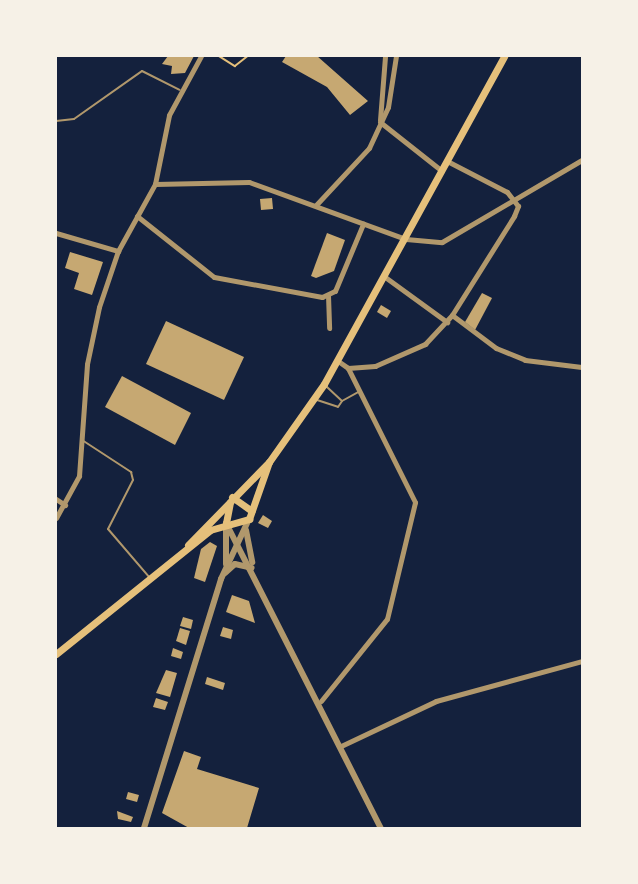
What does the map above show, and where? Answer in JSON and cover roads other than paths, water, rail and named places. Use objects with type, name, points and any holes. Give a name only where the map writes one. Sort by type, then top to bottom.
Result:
[{"type":"main road","points":[[188,546],[232,497],[268,462],[324,384],[406,239],[504,56]]},
{"type":"main road","points":[[56,654],[213,528],[225,528],[249,519],[268,462]]},
{"type":"main road","points":[[232,497],[252,511]]},
{"type":"main road","points":[[225,528],[232,497]]},
{"type":"street","points":[[56,518],[79,476],[89,345],[118,251],[155,184],[160,143],[182,92],[201,56]]},
{"type":"street","points":[[380,122],[385,56]]},
{"type":"street","points":[[316,205],[362,158],[380,122],[396,56]]},
{"type":"street","points":[[380,122],[442,171]]},
{"type":"street","points":[[155,184],[249,182],[406,239],[442,242],[582,160]]},
{"type":"street","points":[[447,161],[514,198]]},
{"type":"street","points":[[348,368],[393,362],[425,344],[447,322],[514,216],[514,198]]},
{"type":"street","points":[[137,216],[214,277],[328,296]]},
{"type":"street","points":[[329,328],[328,296],[363,224]]},
{"type":"street","points":[[56,233],[118,251]]},
{"type":"street","points":[[385,277],[447,322]]},
{"type":"street","points":[[452,315],[496,348],[525,360],[582,367]]},
{"type":"street","points":[[321,701],[387,619],[415,502],[348,368],[338,361]]},
{"type":"street","points":[[56,499],[65,505]]},
{"type":"street","points":[[144,828],[221,579],[249,519]]},
{"type":"street","points":[[246,527],[253,568]]},
{"type":"street","points":[[225,528],[253,568],[321,701],[381,828]]},
{"type":"street","points":[[225,528],[226,567]]},
{"type":"street","points":[[221,579],[235,564],[253,568]]},
{"type":"street","points":[[341,746],[436,701],[582,661]]},
{"type":"lane","points":[[56,121],[74,119],[142,71],[182,92]]},
{"type":"lane","points":[[324,384],[342,401]]},
{"type":"lane","points":[[314,399],[333,409],[342,401],[360,392]]},
{"type":"lane","points":[[82,440],[131,472],[133,480],[108,529],[150,578]]}]
